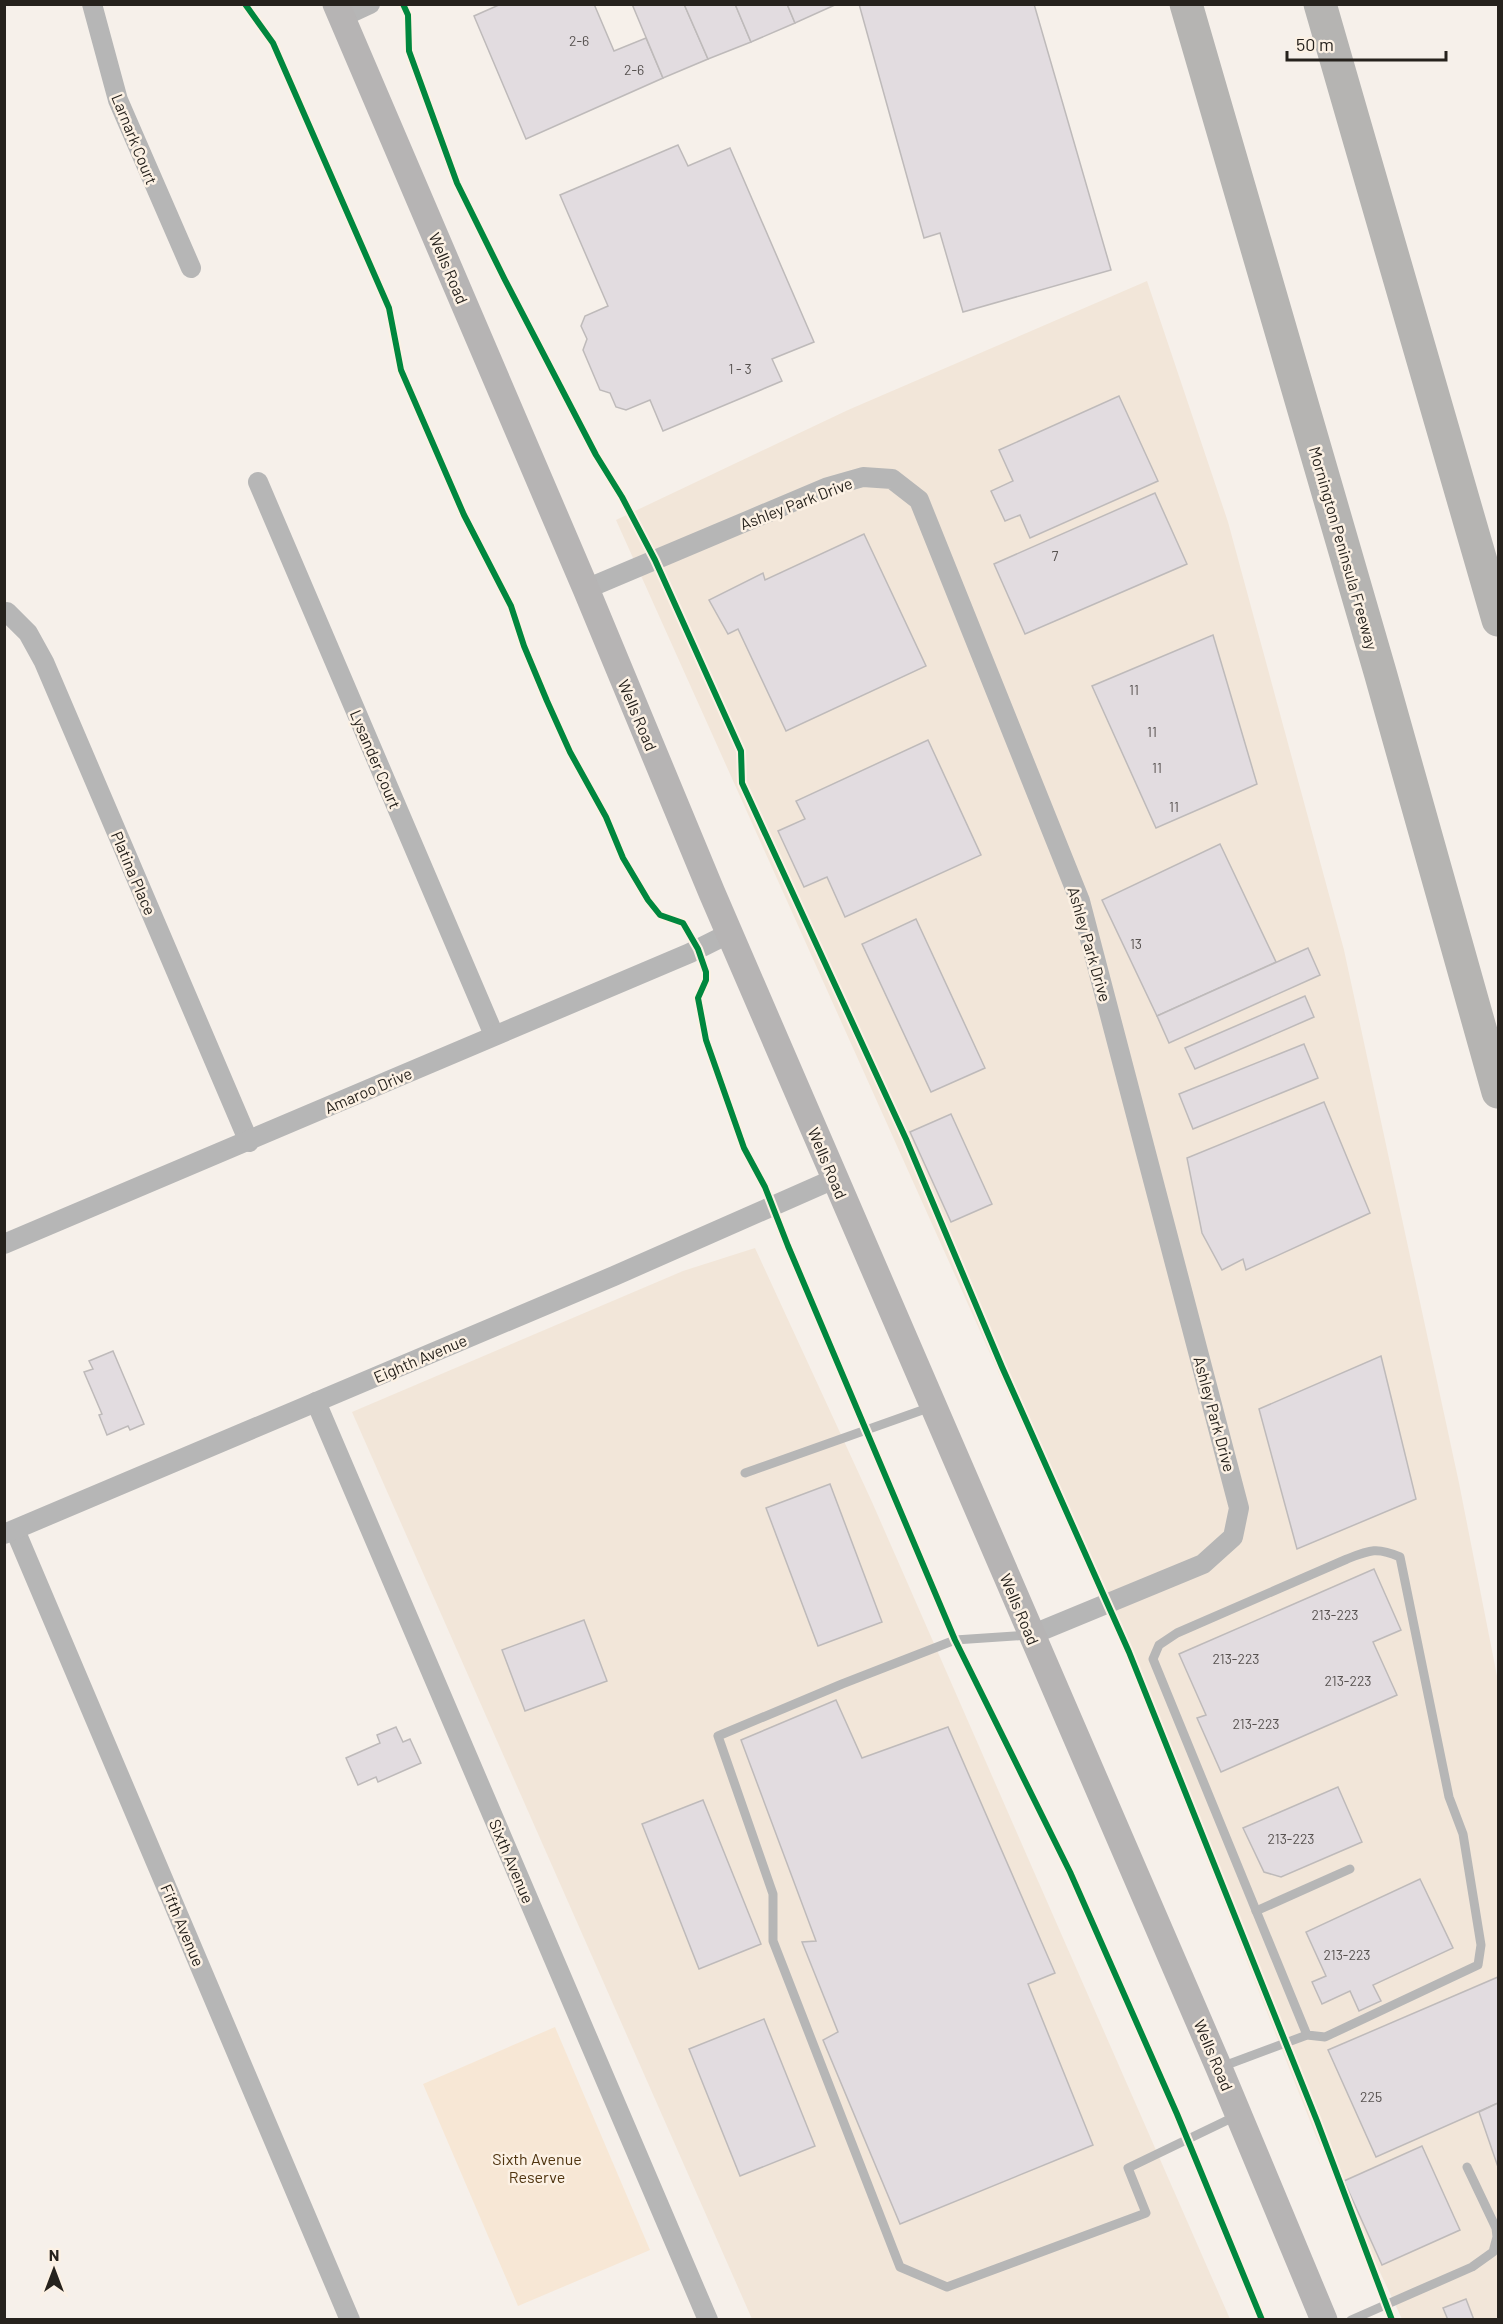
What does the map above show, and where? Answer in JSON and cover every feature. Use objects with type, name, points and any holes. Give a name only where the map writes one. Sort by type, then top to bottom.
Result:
[{"type":"highway","name":"Mornington Peninsula Freeway","points":[[1186,4],[1373,649],[1498,1092]]},
{"type":"highway","points":[[1320,4],[1498,620]]},
{"type":"highway","points":[[1486,1048],[1498,1113]]},
{"type":"main road","name":"Wells Road","points":[[339,11],[586,589],[834,1179],[1219,2068],[1324,2319]]},
{"type":"street","name":"Larnark Court","points":[[92,4],[118,100],[191,268]]},
{"type":"street","points":[[339,11],[370,4]]},
{"type":"street","name":"Ashley Park Drive","points":[[586,589],[828,487],[863,477],[892,479],[919,500],[1080,901],[1239,1508],[1233,1537],[1203,1564],[1032,1635]]},
{"type":"street","name":"Lysander Court","points":[[258,482],[494,1035]]},
{"type":"street","name":"Platina Place","points":[[8,612],[28,633],[44,662],[249,1142]]},
{"type":"street","name":"Amaroo Drive","points":[[4,1244],[249,1142],[494,1035],[690,953],[730,933]]},
{"type":"street","name":"Eighth Avenue","points":[[10,1532],[624,1272],[834,1179]]},
{"type":"street","name":"Sixth Avenue","points":[[316,1402],[708,2319]]},
{"type":"street","name":"Fifth Avenue","points":[[10,1532],[350,2319]]},
{"type":"lane","points":[[745,1473],[933,1407]]},
{"type":"lane","points":[[1219,2068],[1307,2035],[1325,2037],[1478,1965],[1481,1945],[1463,1834],[1449,1797],[1400,1557],[1385,1550],[1373,1549],[1347,1559],[1177,1633],[1159,1645],[1153,1659],[1307,2035]]},
{"type":"lane","points":[[1032,1635],[955,1640],[718,1736],[773,1894],[773,1941],[900,2266],[947,2287],[1146,2213],[1128,2168],[1239,2115]]},
{"type":"lane","points":[[1256,1911],[1350,1869]]},
{"type":"lane","points":[[1351,2319],[1472,2267],[1493,2253],[1497,2237],[1496,2228],[1467,2167]]},
{"type":"shaded area","points":[[1147,281],[1228,522],[1344,950],[1459,1483],[1498,1681],[1498,2319],[1402,2319],[1316,2136],[1130,1665],[616,520],[848,410]]},
{"type":"shaded area","points":[[755,1248],[872,1502],[1230,2319],[752,2319],[352,1412],[683,1271]]},
{"type":"green space","name":"Sixth Avenue Reserve","points":[[555,2027],[650,2250],[518,2306],[423,2084]]},
{"type":"building","points":[[501,4],[594,4],[614,51],[646,38],[663,78],[526,139],[474,16]]},
{"type":"building","points":[[632,4],[684,4],[708,59],[663,78]]},
{"type":"building","points":[[684,4],[735,4],[751,42],[708,59]]},
{"type":"building","points":[[735,4],[787,4],[795,23],[751,42]]},
{"type":"building","points":[[787,4],[837,4],[795,23]]},
{"type":"building","points":[[859,4],[1034,4],[1111,270],[963,312],[940,233],[924,238]]},
{"type":"building","points":[[678,145],[688,166],[730,148],[814,342],[772,359],[782,381],[663,431],[650,400],[626,410],[616,407],[610,393],[600,390],[583,350],[587,339],[581,326],[585,316],[608,306],[560,195]]},
{"type":"building","points":[[1119,396],[1158,481],[1030,538],[1020,515],[1005,521],[991,491],[1013,481],[999,450]]},
{"type":"building","points":[[1155,493],[1187,564],[1025,634],[994,564]]},
{"type":"building","points":[[864,534],[926,666],[786,731],[738,629],[728,634],[709,600],[763,573],[765,580]]},
{"type":"building","points":[[1213,635],[1257,784],[1156,828],[1092,686]]},
{"type":"building","points":[[928,740],[981,855],[845,917],[827,877],[804,887],[778,831],[805,819],[796,801]]},
{"type":"building","points":[[1220,844],[1276,962],[1157,1016],[1102,900]]},
{"type":"building","points":[[916,919],[985,1068],[931,1092],[862,944]]},
{"type":"building","points":[[1308,948],[1320,975],[1169,1043],[1157,1016]]},
{"type":"building","points":[[1305,996],[1314,1017],[1195,1069],[1185,1048]]},
{"type":"building","points":[[1304,1044],[1318,1078],[1193,1129],[1179,1094]]},
{"type":"building","points":[[1324,1102],[1370,1213],[1246,1270],[1243,1259],[1222,1270],[1202,1233],[1187,1158]]},
{"type":"building","points":[[951,1114],[992,1204],[951,1222],[910,1132]]},
{"type":"building","points":[[113,1351],[144,1424],[130,1430],[128,1426],[107,1435],[99,1415],[102,1414],[84,1372],[93,1369],[89,1361]]},
{"type":"building","points":[[1381,1356],[1416,1499],[1297,1549],[1259,1409]]},
{"type":"building","points":[[830,1484],[882,1622],[818,1646],[766,1508]]},
{"type":"building","points":[[1374,1569],[1401,1630],[1373,1642],[1397,1695],[1221,1772],[1197,1718],[1206,1715],[1179,1654]]},
{"type":"building","points":[[584,1620],[607,1681],[525,1711],[502,1650]]},
{"type":"building","points":[[836,1700],[862,1758],[948,1727],[1055,1973],[1028,1984],[1093,2145],[900,2224],[823,2040],[838,2032],[802,1942],[816,1941],[741,1740]]},
{"type":"building","points":[[396,1727],[403,1742],[410,1739],[421,1763],[378,1782],[376,1777],[358,1785],[346,1758],[380,1743],[377,1735]]},
{"type":"building","points":[[1338,1787],[1362,1842],[1281,1877],[1264,1872],[1243,1828]]},
{"type":"building","points":[[703,1800],[761,1944],[699,1969],[642,1824]]},
{"type":"building","points":[[1420,1879],[1453,1948],[1373,1985],[1381,2001],[1359,2011],[1350,1991],[1322,2004],[1312,1982],[1326,1976],[1306,1932]]},
{"type":"building","points":[[1498,1977],[1498,2103],[1376,2157],[1328,2050]]},
{"type":"building","points":[[764,2019],[815,2146],[740,2176],[689,2049]]},
{"type":"building","points":[[1498,2103],[1498,2167],[1479,2112]]},
{"type":"building","points":[[1422,2146],[1460,2230],[1382,2265],[1344,2181]]},
{"type":"building","points":[[1466,2299],[1474,2320],[1448,2320],[1443,2308]]},
{"type":"cycle path","points":[[245,4],[273,43],[389,308],[401,370],[464,515],[511,606],[524,646],[570,752],[606,817],[623,858],[648,900],[660,915],[683,923],[698,949],[706,972],[706,980],[698,998],[706,1040],[744,1148],[765,1187],[955,1640],[1070,1872],[1177,2114],[1262,2320]]},
{"type":"cycle path","points":[[403,4],[408,15],[409,51],[457,183],[596,455],[622,497],[655,560],[741,751],[742,783],[906,1139],[1002,1367],[1129,1652],[1317,2121],[1392,2320]]}]
